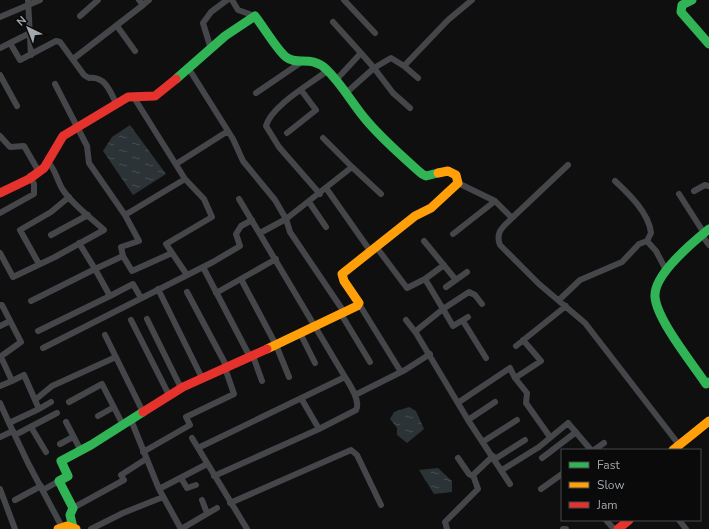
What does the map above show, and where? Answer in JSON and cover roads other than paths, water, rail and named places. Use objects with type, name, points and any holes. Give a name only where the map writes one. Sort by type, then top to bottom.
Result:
[{"type":"street","points":[[0,17],[29,2],[40,0]]},
{"type":"street","points":[[80,16],[98,0]]},
{"type":"street","points":[[74,59],[118,26],[141,2],[149,0]]},
{"type":"street","points":[[211,49],[203,23],[211,12],[227,0]]},
{"type":"street","points":[[232,0],[238,10],[255,16],[286,58],[293,62],[316,62],[327,71],[336,80],[361,115],[422,174],[426,176],[448,171],[456,175],[458,183]]},
{"type":"street","points":[[344,0],[375,33]]},
{"type":"street","points":[[404,66],[448,20],[472,0]]},
{"type":"street","points":[[692,0],[681,2],[681,12],[709,44]]},
{"type":"street","points":[[29,2],[31,55]]},
{"type":"street","points":[[0,193],[35,174],[48,162],[63,136],[116,103],[133,96],[156,96],[189,69],[225,36],[255,16]]},
{"type":"street","points":[[332,22],[374,68],[393,93],[410,108]]},
{"type":"street","points":[[118,26],[135,51]]},
{"type":"street","points":[[0,48],[30,33]]},
{"type":"street","points":[[10,43],[20,60],[56,41],[64,44],[84,75],[89,78],[96,77],[102,80],[116,103]]},
{"type":"street","points":[[336,80],[361,53]]},
{"type":"street","points":[[346,93],[374,68],[391,58],[404,66],[418,78]]},
{"type":"street","points":[[256,93],[302,61]]},
{"type":"street","points":[[189,69],[228,131],[243,161],[275,200],[286,219],[290,232],[343,313],[370,362]]},
{"type":"street","points":[[320,194],[279,146],[266,126],[267,121],[276,110],[327,71]]},
{"type":"street","points":[[0,76],[17,106]]},
{"type":"street","points":[[55,84],[87,146],[89,163],[124,215],[139,241],[121,247],[123,256],[132,271],[172,253]]},
{"type":"street","points":[[287,133],[316,110],[301,90]]},
{"type":"street","points":[[133,96],[185,179],[204,198],[212,217],[166,244],[187,275]]},
{"type":"street","points":[[176,164],[228,131]]},
{"type":"street","points":[[0,136],[10,147],[24,146],[35,174],[34,194],[0,213]]},
{"type":"street","points":[[323,138],[381,194]]},
{"type":"street","points":[[0,253],[13,277],[104,230],[69,197],[60,185],[53,168],[48,162]]},
{"type":"street","points":[[568,165],[499,232],[498,238],[500,245],[539,284],[585,323],[677,448],[709,421]]},
{"type":"street","points":[[260,233],[286,219],[320,194],[352,167]]},
{"type":"street","points":[[124,215],[185,179]]},
{"type":"street","points":[[558,300],[580,280],[622,262],[639,244],[647,241],[651,232],[648,222],[640,209],[616,181]]},
{"type":"street","points":[[458,183],[495,200],[512,218]]},
{"type":"street","points":[[400,372],[344,281],[342,274],[415,216],[431,208],[458,183]]},
{"type":"street","points":[[694,191],[705,185],[709,186]]},
{"type":"street","points":[[326,188],[374,250],[407,288],[425,280],[444,265]]},
{"type":"street","points":[[679,194],[704,233],[706,232],[709,245]]},
{"type":"street","points":[[39,264],[20,230],[51,212],[69,197]]},
{"type":"street","points":[[214,476],[319,429],[356,410],[358,406],[345,377],[314,327],[240,198]]},
{"type":"street","points":[[453,234],[495,200]]},
{"type":"street","points":[[309,202],[326,227]]},
{"type":"street","points":[[51,235],[88,215]]},
{"type":"street","points":[[43,348],[203,267],[240,246],[236,234],[241,226],[252,220]]},
{"type":"street","points":[[706,232],[684,250],[666,270],[663,274],[655,296],[661,316],[708,385]]},
{"type":"street","points":[[424,241],[456,280]]},
{"type":"street","points":[[647,241],[656,251],[666,270]]},
{"type":"street","points":[[79,242],[110,296]]},
{"type":"street","points":[[31,301],[123,256]]},
{"type":"street","points":[[216,292],[276,259]]},
{"type":"street","points":[[203,267],[252,357],[262,381]]},
{"type":"street","points":[[446,287],[468,272]]},
{"type":"street","points":[[241,279],[276,345],[290,377]]},
{"type":"street","points":[[425,280],[453,326],[466,319],[486,358]]},
{"type":"street","points":[[38,331],[133,284],[141,298]]},
{"type":"street","points":[[158,290],[202,378]]},
{"type":"street","points":[[143,452],[190,425],[186,417],[234,394],[226,368],[187,292]]},
{"type":"street","points":[[416,333],[417,330],[443,309],[469,292],[473,293],[482,304]]},
{"type":"street","points":[[1,303],[21,342],[1,357],[12,381]]},
{"type":"street","points":[[15,500],[68,476],[61,461],[81,451],[181,388],[252,357],[343,313],[358,304]]},
{"type":"street","points":[[516,346],[566,306]]},
{"type":"street","points":[[147,318],[181,388]]},
{"type":"street","points":[[131,320],[169,395]]},
{"type":"street","points":[[406,320],[430,354],[468,420],[484,441],[510,484]]},
{"type":"street","points":[[0,326],[10,321]]},
{"type":"street","points":[[300,333],[315,363]]},
{"type":"street","points":[[105,334],[143,412]]},
{"type":"street","points":[[515,378],[541,361],[523,340]]},
{"type":"street","points":[[354,395],[400,372],[430,354]]},
{"type":"street","points":[[35,400],[52,386],[116,358]]},
{"type":"street","points":[[459,402],[510,368],[515,378],[527,393],[526,403],[550,437]]},
{"type":"street","points":[[0,386],[24,375],[39,409]]},
{"type":"street","points":[[198,448],[345,377]]},
{"type":"street","points":[[69,402],[102,384],[114,407],[127,422],[143,452],[159,490],[181,529],[217,508]]},
{"type":"street","points":[[302,398],[319,429]]},
{"type":"street","points":[[9,423],[51,402]]},
{"type":"street","points":[[468,420],[495,402]]},
{"type":"street","points":[[0,403],[3,416],[9,423],[42,488],[60,528],[74,528],[70,516],[73,508],[124,480],[121,475],[146,459]]},
{"type":"street","points":[[98,416],[114,407]]},
{"type":"street","points":[[0,437],[31,427],[57,413]]},
{"type":"street","points":[[484,441],[517,420]]},
{"type":"street","points":[[66,422],[81,451]]},
{"type":"street","points":[[502,470],[536,449],[568,423],[590,449]]},
{"type":"street","points":[[31,427],[46,452]]},
{"type":"street","points":[[542,458],[576,432]]},
{"type":"street","points":[[60,444],[73,437]]},
{"type":"street","points":[[192,438],[247,529]]},
{"type":"street","points":[[473,476],[494,458],[526,440]]},
{"type":"street","points":[[595,449],[604,443]]},
{"type":"street","points":[[230,503],[351,450],[357,455],[381,505]]},
{"type":"street","points":[[447,529],[444,523],[446,520],[478,489],[473,476],[469,474],[458,458]]},
{"type":"street","points":[[159,490],[207,464]]},
{"type":"street","points":[[541,489],[561,475]]},
{"type":"street","points":[[181,478],[187,488],[196,485]]},
{"type":"street","points":[[59,481],[73,508]]},
{"type":"street","points":[[0,489],[15,529]]},
{"type":"street","points":[[91,529],[123,513],[163,497]]},
{"type":"street","points":[[202,500],[208,513]]},
{"type":"street","points":[[607,521],[614,529]]},
{"type":"street","points":[[618,529],[628,521]]},
{"type":"street","points":[[680,521],[686,529]]},
{"type":"water","points":[[130,125],[166,174],[133,195],[103,151],[112,137]]},
{"type":"water","points":[[409,407],[416,411],[424,429],[407,443],[397,435],[397,428],[390,419],[394,412]]},
{"type":"water","points":[[438,468],[452,481],[452,492],[434,494],[419,470]]}]
